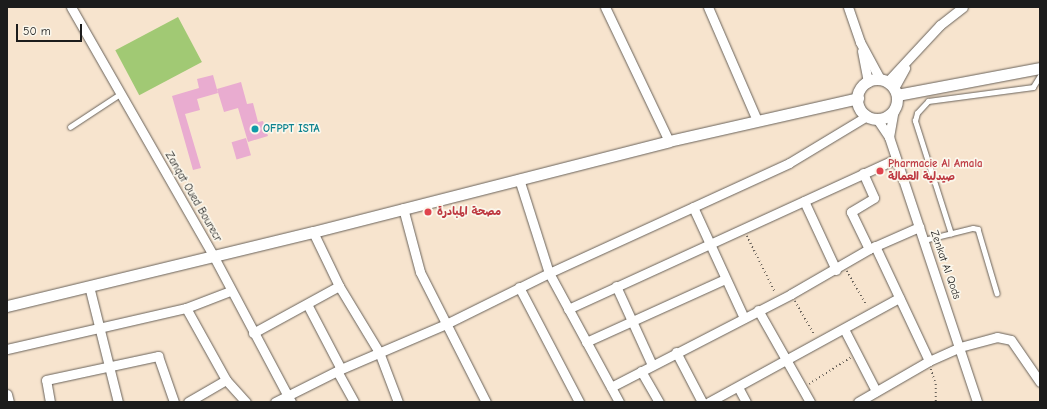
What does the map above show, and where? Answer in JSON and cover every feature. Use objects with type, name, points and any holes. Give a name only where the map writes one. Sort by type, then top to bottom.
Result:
[{"type":"street","name":"Zanqat Oued Bourecr","points":[[71,7],[214,257],[230,291],[289,399]]},
{"type":"street","points":[[605,7],[669,140]]},
{"type":"street","points":[[848,7],[860,42],[868,82]]},
{"type":"street","points":[[275,402],[289,399],[339,370],[446,324],[518,287],[789,163],[872,118],[887,117],[891,93],[909,61],[940,25],[963,7]]},
{"type":"street","points":[[710,8],[757,120]]},
{"type":"street","points":[[860,42],[891,93],[889,137]]},
{"type":"street","points":[[868,82],[891,93],[1040,68]]},
{"type":"street","points":[[868,82],[860,88],[858,102],[889,137]]},
{"type":"street","points":[[7,306],[214,257],[669,140],[757,120],[858,102]]},
{"type":"street","name":"Zenkat Al Qods","points":[[889,137],[977,402]]},
{"type":"street","points":[[568,309],[895,158]]},
{"type":"street","points":[[863,173],[874,198],[850,212],[872,248],[899,298],[929,361]]},
{"type":"street","points":[[518,179],[549,273],[619,402]]},
{"type":"street","points":[[804,201],[836,270]]},
{"type":"street","points":[[693,207],[709,245],[744,318]]},
{"type":"street","points":[[403,208],[420,272],[486,402]]},
{"type":"street","points":[[611,387],[778,299],[791,294],[836,270],[872,248],[919,227]]},
{"type":"street","points":[[313,232],[339,286],[379,352],[398,402]]},
{"type":"street","points":[[586,342],[631,323],[725,279]]},
{"type":"street","points":[[89,286],[101,327],[118,402]]},
{"type":"street","points":[[253,333],[339,286]]},
{"type":"street","points":[[616,286],[631,323],[652,365]]},
{"type":"street","points":[[518,287],[579,402]]},
{"type":"street","points":[[7,349],[186,308],[230,291]]},
{"type":"street","points":[[709,402],[899,298]]},
{"type":"street","points":[[307,304],[354,402]]},
{"type":"street","points":[[186,308],[226,380],[246,402]]},
{"type":"street","points":[[758,310],[810,402]]},
{"type":"street","points":[[844,329],[876,391]]},
{"type":"street","points":[[858,402],[929,361],[960,347],[1004,337],[1015,345],[1040,382]]},
{"type":"street","points":[[676,352],[702,402]]},
{"type":"street","points":[[50,402],[46,380],[158,356],[174,402]]},
{"type":"street","points":[[641,371],[659,402]]},
{"type":"street","points":[[188,402],[226,380]]},
{"type":"street","points":[[738,387],[746,402]]},
{"type":"street","points":[[7,394],[9,402]]},
{"type":"lane","points":[[950,234],[915,121],[916,113],[928,101],[1033,87],[1040,76]]},
{"type":"lane","points":[[70,127],[120,94]]},
{"type":"lane","points":[[924,240],[973,228],[979,231],[997,293]]},
{"type":"path","points":[[744,229],[778,299]]},
{"type":"path","points":[[844,264],[871,313]]},
{"type":"path","points":[[791,294],[819,342]]},
{"type":"path","points":[[802,388],[856,354]]},
{"type":"path","points":[[929,361],[936,384],[936,402]]},
{"type":"green space","points":[[178,17],[202,62],[139,95],[115,50]]},
{"type":"building","points":[[213,75],[218,93],[197,99],[200,110],[185,114],[201,168],[193,170],[172,96],[199,88],[197,79]]},
{"type":"building","points":[[241,82],[247,104],[253,103],[258,122],[263,121],[268,136],[248,142],[238,108],[224,112],[217,89]]},
{"type":"building","points":[[246,138],[251,155],[237,159],[232,142]]},
{"type":"place","name":"OFPPT ISTA","points":[[255,129]]},
{"type":"place","name":"Pharmacie Al Amala صيدلية العمالة","points":[[880,171]]},
{"type":"place","name":"مصحة المبادرة","points":[[428,212]]}]
